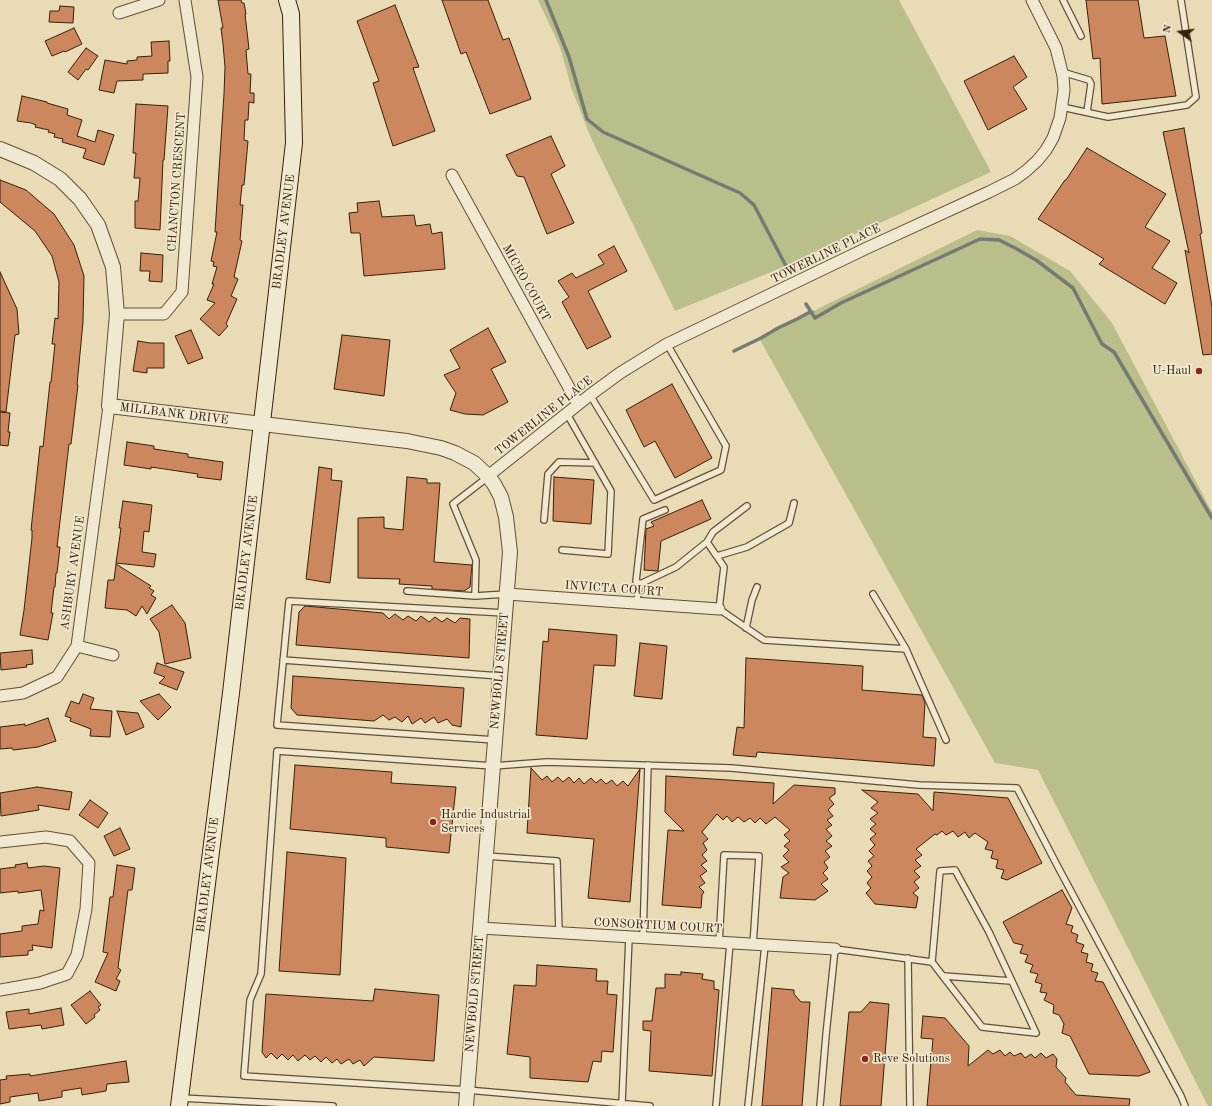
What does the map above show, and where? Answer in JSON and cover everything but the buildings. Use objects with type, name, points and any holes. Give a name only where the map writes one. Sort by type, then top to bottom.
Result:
[{"type":"main road","name":"BRADLEY AVENUE","points":[[180,1102],[231,693],[294,143],[291,14],[287,0]]},
{"type":"street","points":[[119,13],[159,0]]},
{"type":"street","name":"CHANCTON CRESCENT","points":[[117,314],[164,314],[182,292],[197,78],[185,0]]},
{"type":"street","name":"TOWERLINE PLACE","points":[[488,476],[590,395],[620,373],[667,344],[867,248],[989,192],[1015,179],[1026,171],[1046,150],[1053,138],[1060,118],[1064,90],[1062,72],[1056,48],[1032,0]]},
{"type":"street","name":"MILLBANK DRIVE","points":[[0,149],[34,163],[60,179],[80,199],[98,225],[113,267],[117,314],[109,406],[262,424]]},
{"type":"street","name":"MICRO COURT","points":[[452,175],[578,404]]},
{"type":"street","name":"ASHBURY AVENUE","points":[[0,696],[23,693],[57,678],[77,646],[109,406]]},
{"type":"street","name":"NEWBOLD STREET","points":[[262,424],[407,441],[441,448],[455,453],[474,463],[488,476],[501,497],[506,517],[510,552],[466,1106]]},
{"type":"street","name":"INVICTA COURT","points":[[507,594],[719,610]]},
{"type":"street","points":[[77,646],[113,655]]},
{"type":"street","points":[[0,842],[46,837],[70,841],[89,863],[86,909],[77,955],[67,974],[40,983],[0,990]]},
{"type":"street","name":"CONSORTIUM COURT","points":[[480,928],[835,949]]},
{"type":"lane","points":[[1064,0],[1081,36]]},
{"type":"lane","points":[[1062,107],[1108,117],[1187,105],[1196,97],[1180,0]]},
{"type":"lane","points":[[1062,72],[1089,80],[1091,84],[1087,112]]},
{"type":"lane","points":[[590,395],[654,500],[721,470],[726,446],[667,344]]},
{"type":"lane","points":[[562,550],[608,554],[611,491],[567,414]]},
{"type":"lane","points":[[544,520],[548,474],[558,462],[595,463]]},
{"type":"lane","points":[[475,596],[476,560],[453,504],[488,476]]},
{"type":"lane","points":[[717,556],[747,547],[790,523],[794,503]]},
{"type":"lane","points":[[640,584],[676,567],[707,542],[713,532],[746,506]]},
{"type":"lane","points":[[640,584],[636,581],[643,519],[665,510]]},
{"type":"lane","points":[[707,542],[724,568],[719,610],[764,640],[906,648]]},
{"type":"lane","points":[[636,604],[640,584]]},
{"type":"lane","points":[[746,628],[752,600],[757,588]]},
{"type":"lane","points":[[407,591],[475,596],[507,594]]},
{"type":"lane","points":[[872,594],[906,648],[946,740]]},
{"type":"lane","points":[[495,740],[277,725],[289,601],[505,613]]},
{"type":"lane","points":[[283,660],[500,676]]},
{"type":"lane","points":[[650,1106],[467,1090],[244,1076],[250,1000],[261,974],[277,751],[493,766],[547,762],[731,768],[919,785],[1017,788],[1185,1106]]},
{"type":"lane","points":[[643,938],[648,765]]},
{"type":"lane","points":[[716,1106],[724,943],[724,854],[759,856],[753,945]]},
{"type":"lane","points":[[486,856],[557,861],[559,933]]},
{"type":"lane","points":[[820,1106],[835,949],[932,962],[982,1028],[1036,1033],[989,932],[956,870],[940,871],[932,962]]},
{"type":"lane","points":[[622,1103],[628,937]]},
{"type":"lane","points":[[748,1106],[765,945]]},
{"type":"lane","points":[[908,958],[910,1106]]},
{"type":"lane","points":[[944,976],[1011,980]]},
{"type":"lane","points":[[180,1102],[333,1106]]},
{"type":"green space","points":[[538,0],[899,0],[991,172],[786,266],[675,311],[592,140],[572,90],[560,47]]},
{"type":"green space","points":[[977,230],[1010,236],[1070,271],[1112,323],[1212,512],[1212,1106],[1208,1106],[1038,770],[995,763],[759,338]]},
{"type":"waterway","points":[[546,0],[569,57],[587,119],[603,132],[740,193],[754,205],[786,266]]},
{"type":"waterway","points":[[806,304],[815,318],[841,303],[980,239],[999,240],[1015,248],[1036,260],[1073,288],[1102,344],[1114,352],[1212,518]]},
{"type":"waterway","points":[[734,351],[812,312]]},
{"type":"place","name":"U-Haul","points":[[1199,371]]},
{"type":"place","name":"Hardie Industrial Services","points":[[433,822]]},
{"type":"place","name":"Reve Solutions","points":[[865,1059]]}]
